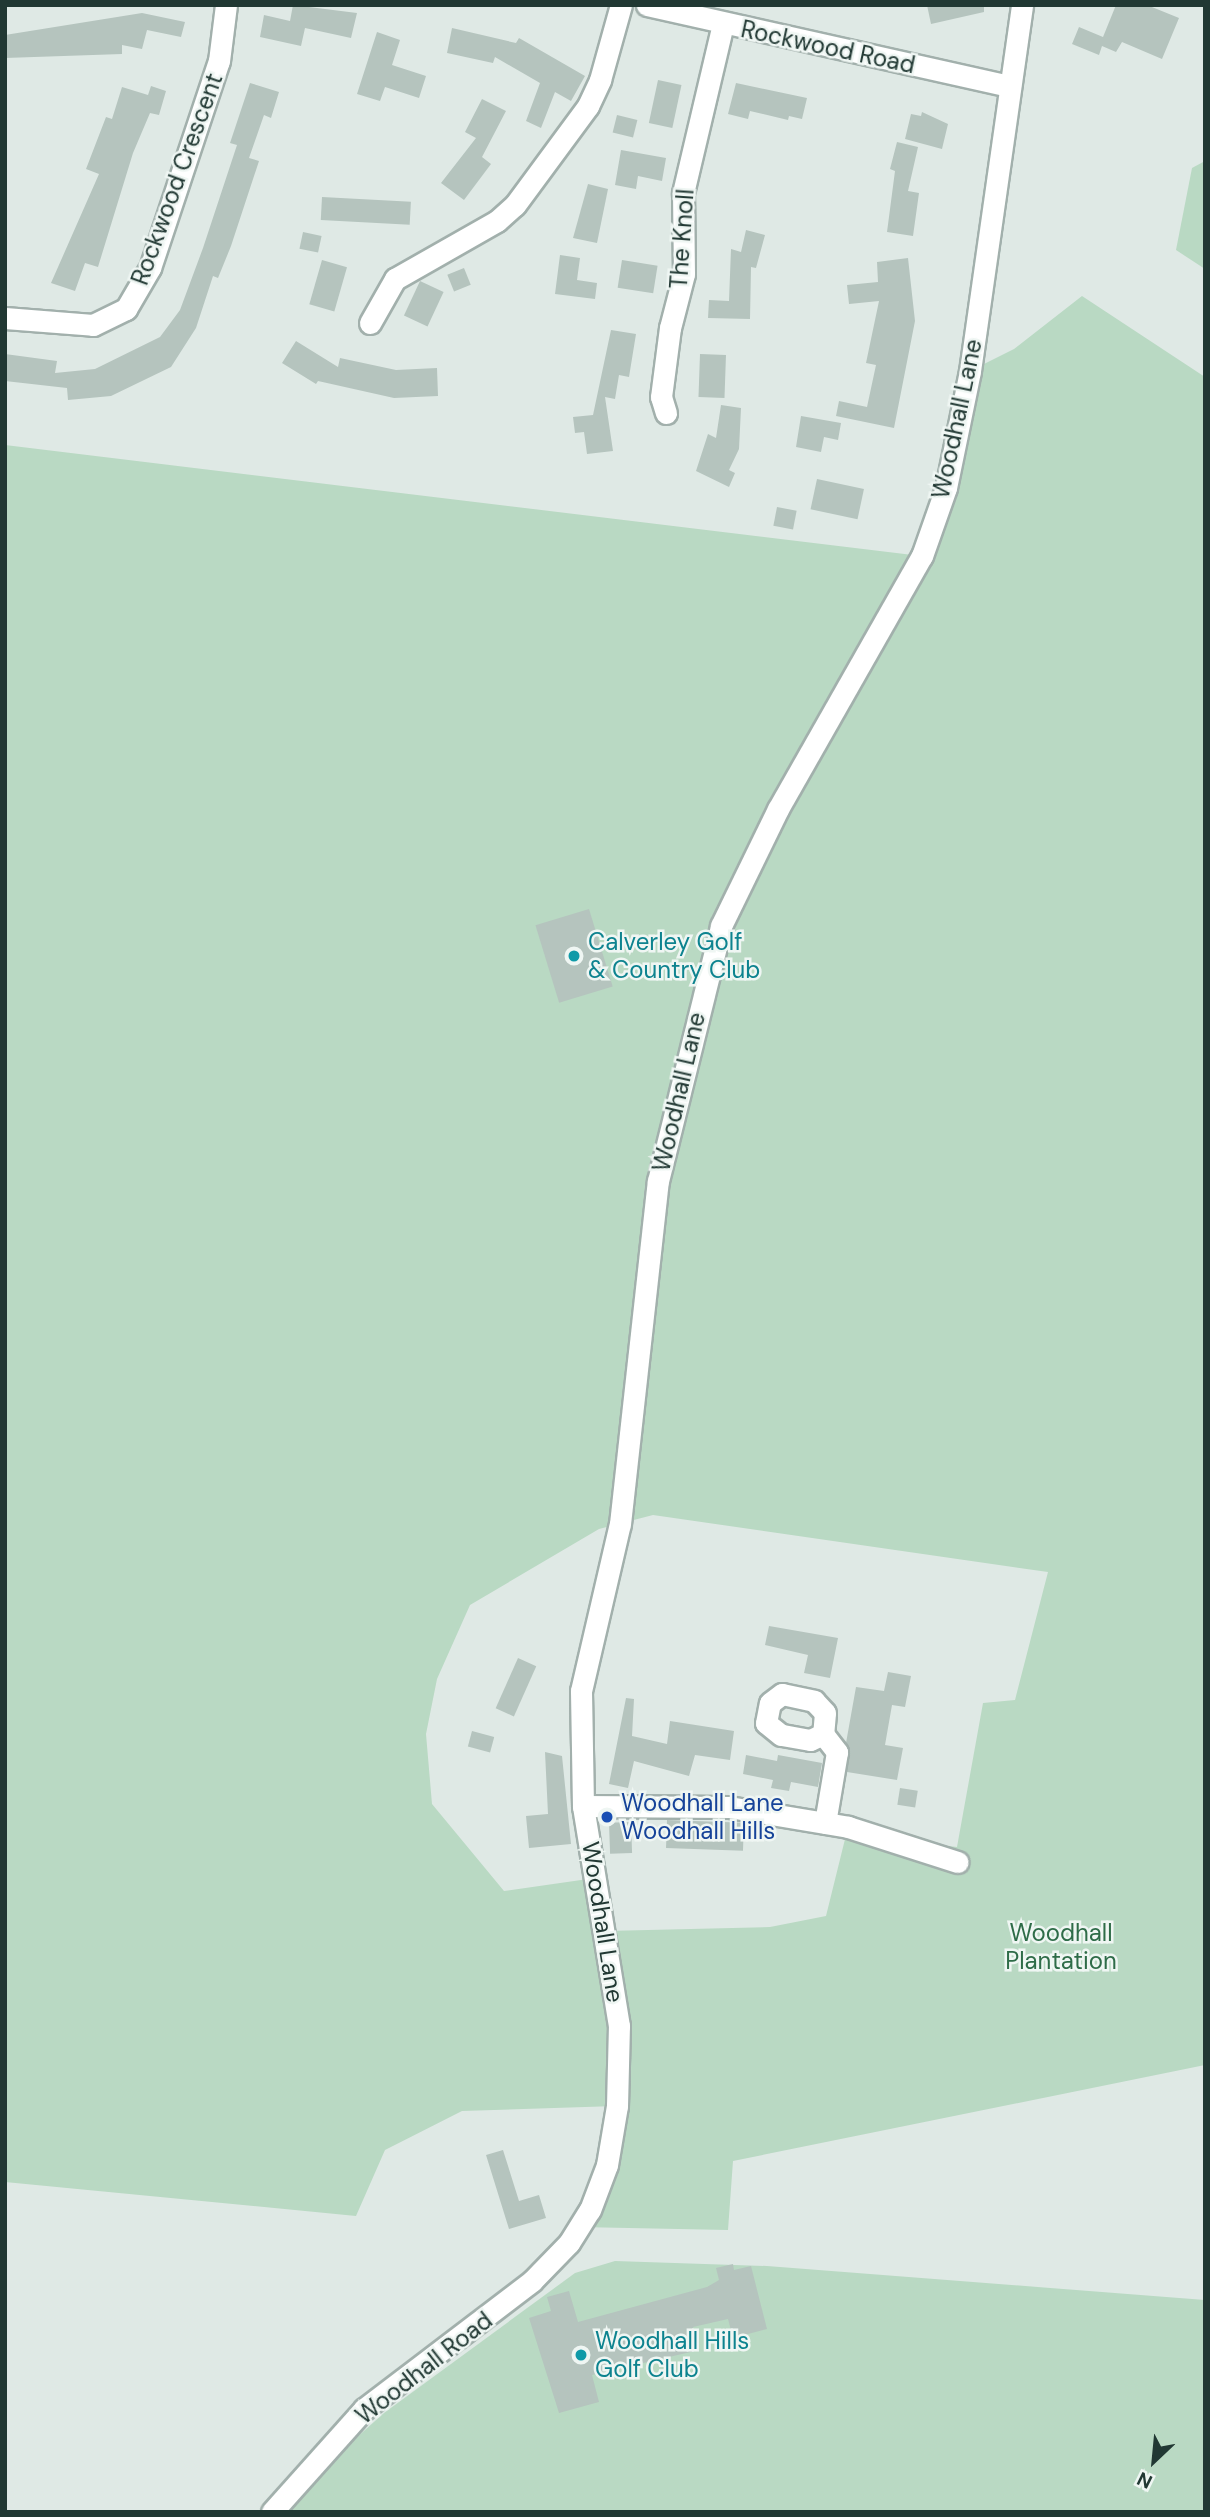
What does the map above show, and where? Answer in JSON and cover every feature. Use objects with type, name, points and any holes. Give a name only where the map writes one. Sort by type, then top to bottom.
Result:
[{"type":"street","name":"Rockwood Crescent","points":[[5,318],[93,325],[126,309],[150,268],[215,74],[225,40],[226,5]]},
{"type":"street","points":[[370,323],[396,279],[497,221],[515,205],[588,106],[600,80],[621,5]]},
{"type":"street","name":"Rockwood Road","points":[[647,5],[1010,86]]},
{"type":"street","name":"Woodhall Lane","points":[[579,2227],[607,2165],[617,2106],[619,2026],[583,1805],[581,1691],[620,1524],[658,1181],[686,1057],[721,926],[745,871],[922,556],[946,488],[970,371],[1022,5]]},
{"type":"street","name":"The Knoll","points":[[666,413],[661,397],[670,328],[684,274],[683,192],[723,24]]},
{"type":"street","points":[[823,1734],[837,1752],[825,1823]]},
{"type":"street","points":[[583,1805],[729,1807],[825,1823],[958,1862]]},
{"type":"street","name":"Woodhall Road","points":[[272,2512],[364,2409],[513,2298],[579,2227]]},
{"type":"green space","points":[[1205,161],[1205,269],[1176,250],[1192,168]]},
{"type":"green space","name":"Calverley Golf & Country Club","points":[[1082,296],[1205,377],[1205,2065],[733,2161],[728,2230],[579,2227],[616,2106],[462,2111],[385,2150],[356,2216],[5,2182],[5,445],[921,556],[970,371],[1014,349]],"holes":[[[653,1515],[1048,1572],[1015,1700],[983,1703],[957,1847],[888,1839],[848,1827],[826,1916],[770,1927],[606,1931],[595,1878],[504,1891],[432,1804],[426,1734],[437,1679],[470,1605],[599,1529]]]},
{"type":"green space","name":"Woodhall Hills Golf Club","points":[[615,2261],[767,2266],[1205,2300],[1205,2512],[285,2512],[327,2464],[384,2413],[575,2273]]},
{"type":"building","points":[[293,5],[357,13],[351,38],[305,28],[301,46],[260,37],[264,15],[290,21]]},
{"type":"building","points":[[927,5],[984,5],[984,12],[931,24]]},
{"type":"building","points":[[1116,5],[1147,5],[1179,18],[1162,59],[1122,42],[1116,52],[1102,46],[1099,55],[1072,44],[1079,27],[1103,37]]},
{"type":"building","points":[[142,13],[185,22],[181,37],[147,30],[142,49],[122,45],[122,54],[5,58],[5,35]]},
{"type":"building","points":[[452,28],[516,43],[519,38],[585,76],[571,101],[555,92],[541,128],[526,121],[540,83],[495,57],[493,63],[447,53]]},
{"type":"building","points":[[377,32],[400,40],[392,65],[426,76],[419,98],[385,87],[380,101],[357,94]]},
{"type":"building","points":[[658,80],[681,85],[672,128],[649,123]]},
{"type":"building","points":[[250,83],[279,92],[271,118],[264,115],[249,158],[259,161],[231,246],[218,278],[213,276],[196,328],[171,367],[111,396],[68,400],[67,388],[5,381],[5,354],[57,361],[55,373],[95,369],[160,337],[180,310],[203,248],[237,145],[230,143]]},
{"type":"building","points":[[736,83],[807,98],[802,119],[789,116],[788,120],[750,111],[748,119],[728,114]]},
{"type":"building","points":[[151,86],[166,91],[159,115],[150,113],[133,153],[98,267],[85,263],[75,291],[51,283],[99,174],[86,169],[106,117],[112,119],[122,87],[148,95]]},
{"type":"building","points":[[482,99],[506,111],[482,157],[491,164],[464,200],[441,183],[476,138],[465,132]]},
{"type":"building","points":[[922,112],[948,124],[942,149],[905,139],[911,114],[921,116]]},
{"type":"building","points":[[617,115],[637,120],[633,138],[613,132]]},
{"type":"building","points":[[897,142],[918,147],[908,191],[919,193],[913,236],[887,232],[895,171],[890,169]]},
{"type":"building","points":[[621,150],[666,158],[662,181],[638,176],[636,189],[615,185]]},
{"type":"building","points":[[588,184],[608,189],[597,243],[573,238]]},
{"type":"building","points":[[322,197],[411,202],[410,225],[321,220]]},
{"type":"building","points":[[746,230],[765,235],[756,268],[751,267],[750,319],[708,318],[709,300],[729,301],[731,249],[741,252]]},
{"type":"building","points":[[303,232],[322,236],[318,253],[299,249]]},
{"type":"building","points":[[560,255],[580,258],[577,280],[597,283],[595,299],[555,294]]},
{"type":"building","points":[[908,258],[915,321],[894,428],[836,416],[839,401],[867,407],[876,365],[866,363],[879,301],[849,304],[847,285],[878,282],[877,262]]},
{"type":"building","points":[[322,260],[347,267],[334,311],[309,304]]},
{"type":"building","points":[[622,260],[658,266],[653,293],[618,288]]},
{"type":"building","points":[[464,268],[471,285],[454,291],[447,275]]},
{"type":"building","points":[[420,281],[444,292],[428,326],[404,315]]},
{"type":"building","points":[[611,330],[636,334],[629,377],[619,375],[615,399],[605,397],[613,451],[587,454],[584,432],[575,433],[573,417],[593,415]]},
{"type":"building","points":[[296,341],[338,367],[340,358],[396,370],[437,368],[438,396],[394,398],[318,381],[316,384],[282,363]]},
{"type":"building","points":[[700,354],[726,355],[724,398],[698,397]]},
{"type":"building","points":[[721,405],[741,408],[739,449],[729,470],[735,473],[729,487],[696,471],[708,434],[716,438]]},
{"type":"building","points":[[801,416],[841,423],[838,440],[824,437],[821,452],[796,447]]},
{"type":"building","points":[[817,479],[864,489],[858,519],[811,509]]},
{"type":"building","points":[[777,507],[797,511],[793,529],[773,526]]},
{"type":"building","name":"Calverley Golf & Country Club","points":[[589,909],[613,986],[559,1003],[535,925]]},
{"type":"building","points":[[769,1626],[838,1638],[830,1678],[804,1673],[808,1655],[765,1645]]},
{"type":"building","points":[[518,1658],[536,1666],[514,1716],[496,1708]]},
{"type":"building","points":[[888,1672],[911,1676],[905,1707],[892,1705],[885,1745],[903,1748],[897,1780],[847,1772],[846,1743],[856,1687],[884,1691]]},
{"type":"building","points":[[626,1698],[634,1699],[632,1736],[667,1744],[670,1721],[734,1731],[730,1760],[695,1755],[689,1776],[634,1761],[628,1788],[609,1784]]},
{"type":"building","points":[[472,1731],[494,1737],[490,1752],[468,1746]]},
{"type":"building","points":[[545,1752],[562,1756],[571,1844],[529,1848],[526,1816],[548,1814]]},
{"type":"building","points":[[746,1755],[777,1761],[778,1755],[822,1763],[818,1787],[791,1782],[789,1791],[771,1788],[773,1780],[743,1774]]},
{"type":"building","points":[[900,1788],[918,1791],[915,1808],[897,1805]]},
{"type":"building","points":[[667,1820],[744,1823],[743,1851],[666,1848]]},
{"type":"building","points":[[631,1822],[632,1853],[610,1854],[609,1823]]},
{"type":"building","points":[[503,2150],[519,2201],[539,2195],[546,2218],[509,2229],[486,2155]]},
{"type":"building","name":"Woodhall Hills Golf Club","points":[[733,2264],[734,2270],[751,2266],[767,2329],[733,2338],[728,2319],[693,2327],[699,2350],[592,2375],[599,2402],[559,2413],[529,2318],[551,2311],[547,2297],[569,2291],[578,2322],[707,2287],[719,2280],[716,2268]]},
{"type":"place","name":"Calverley Golf & Country Club","points":[[574,956]]},
{"type":"place","name":"Woodhall Lane Woodhall Hills","points":[[607,1817]]},
{"type":"place","name":"Woodhall Hills Golf Club","points":[[581,2355]]},
{"type":"park label","name":"Woodhall Plantation","points":[[1061,1947]]}]
